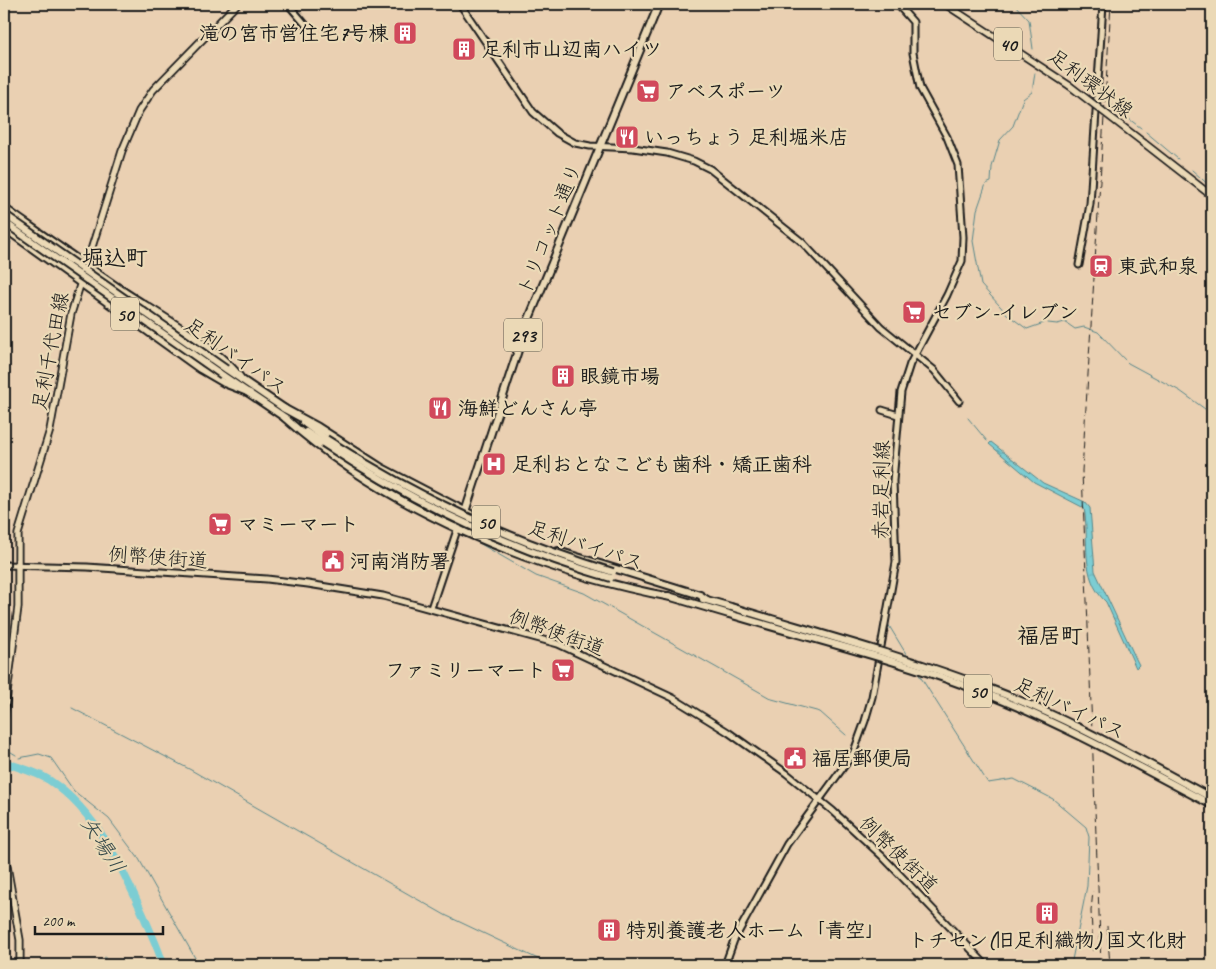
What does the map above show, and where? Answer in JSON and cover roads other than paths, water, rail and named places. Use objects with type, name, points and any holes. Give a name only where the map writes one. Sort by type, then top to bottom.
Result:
[{"type":"highway","name":"トリコット通り","points":[[458,528],[465,512],[526,326],[659,4]]},
{"type":"highway","name":"50","points":[[4,208],[200,343],[235,370],[242,380]]},
{"type":"highway","name":"足利バイパス","points":[[4,214],[285,418],[390,479],[458,514],[538,548],[671,597],[730,610],[905,660],[988,688],[1074,725],[1212,798]]},
{"type":"highway","name":"足利バイパス","points":[[4,222],[224,372],[242,380],[283,408],[325,441]]},
{"type":"highway","name":"50","points":[[4,228],[200,369],[224,383],[250,393]]},
{"type":"highway","name":"50","points":[[283,408],[304,418],[382,468],[465,512],[545,546],[700,595],[707,600]]},
{"type":"highway","name":"50","points":[[285,418],[326,452],[371,481],[458,528],[557,566],[636,590],[671,597]]},
{"type":"highway","name":"足利バイパス","points":[[612,575],[707,600],[730,610],[986,694],[1071,730],[1212,805]]},
{"type":"main road","name":"足利千代田線","points":[[4,717],[18,606],[18,534],[50,430],[67,328],[122,151],[142,105],[162,80],[237,4]]},
{"type":"main road","points":[[288,4],[305,24]]},
{"type":"main road","points":[[462,4],[536,117],[570,140],[582,145],[654,150],[694,161],[710,169],[802,242],[882,327],[934,370],[959,401]]},
{"type":"main road","name":"赤岩足利線","points":[[725,965],[734,940],[787,844],[821,801],[853,754],[872,697],[896,562],[893,481],[898,415],[903,384],[915,354],[957,275],[962,261],[963,244],[958,165],[947,136],[922,95],[913,53],[913,22],[897,4]]},
{"type":"main road","name":"足利環状線","points":[[946,4],[1070,86],[1212,196]]},
{"type":"main road","points":[[1079,265],[1090,204],[1103,4]]},
{"type":"main road","points":[[882,410],[898,415]]},
{"type":"main road","points":[[431,608],[458,528]]},
{"type":"main road","name":"例幣使街道","points":[[4,565],[87,567],[267,579],[383,596],[553,642],[609,666],[673,698],[728,732],[821,801],[902,876],[986,965]]},
{"type":"main road","points":[[4,849],[20,940],[20,965]]},
{"type":"water","points":[[991,442],[1043,483],[1085,502],[1090,508],[1095,571],[1139,665],[1136,668],[1106,602],[1092,581],[1087,558],[1084,508],[1034,482],[989,444]]},
{"type":"waterway","points":[[1014,4],[1029,20],[1033,49]]},
{"type":"waterway","points":[[1035,73],[1032,92],[1023,99],[1013,126],[1000,140],[992,167],[991,182],[986,184],[977,210],[973,241],[981,285],[1008,315],[1027,329],[1044,323]]},
{"type":"waterway","points":[[1111,105],[1120,111]]},
{"type":"waterway","points":[[1125,116],[1141,128]]},
{"type":"waterway","points":[[1146,132],[1178,159]]},
{"type":"waterway","points":[[1192,170],[1212,188]]},
{"type":"waterway","points":[[4,236],[11,242],[4,261]]},
{"type":"waterway","points":[[1048,323],[1057,324],[1065,322],[1075,329],[1084,327],[1098,332],[1128,363],[1180,391],[1212,414]]},
{"type":"waterway","points":[[968,418],[987,441]]},
{"type":"waterway","points":[[472,539],[536,576],[584,593],[772,699],[820,712],[846,735]]},
{"type":"waterway","points":[[888,624],[908,657]]},
{"type":"waterway","points":[[918,673],[988,783],[1014,779],[1053,799],[1086,827],[1089,837],[1087,886],[1071,965]]},
{"type":"waterway","points":[[72,708],[191,770],[445,915],[540,960],[558,965]]},
{"type":"waterway","points":[[6,749],[16,755]]},
{"type":"waterway","points":[[19,758],[39,754],[51,758],[74,791],[109,819],[139,859],[199,965]]},
{"type":"waterway","name":"矢場川","points":[[4,762],[49,780],[66,793],[95,825],[118,861],[137,900],[163,965]]},
{"type":"waterway","points":[[104,965],[105,957]]},
{"type":"railway","points":[[1101,965],[1082,471],[1111,4]]},
{"type":"railway","points":[[1093,891],[1091,911],[1093,951]]},
{"type":"railway","points":[[1107,926],[1110,965]]},
{"type":"place","name":"滝の宮市営住宅7号棟","points":[[405,33]]},
{"type":"place","name":"足利市山辺南ハイツ","points":[[464,49]]},
{"type":"place","name":"アベスポーツ","points":[[648,91]]},
{"type":"place","name":"いっちょう 足利堀米店","points":[[627,137]]},
{"type":"place","name":"東武和泉","points":[[1101,266]]},
{"type":"place","name":"セブン-イレブン","points":[[914,312]]},
{"type":"place","name":"眼鏡市場","points":[[563,376]]},
{"type":"place","name":"海鮮どんさん亭","points":[[440,408]]},
{"type":"place","name":"足利おとなこども歯科・矯正歯科","points":[[494,464]]},
{"type":"place","name":"マミーマート","points":[[220,524]]},
{"type":"place","name":"河南消防署","points":[[333,561]]},
{"type":"place","name":"ファミリーマート","points":[[563,670]]},
{"type":"place","name":"福居郵便局","points":[[795,758]]},
{"type":"place","name":"トチセン(旧足利織物) 国文化財","points":[[1047,913]]},
{"type":"place","name":"特別養護老人ホーム「青空」","points":[[609,930]]},
{"type":"district","name":"堀込町","points":[[115,257]]},
{"type":"district","name":"福居町","points":[[1050,635]]}]
